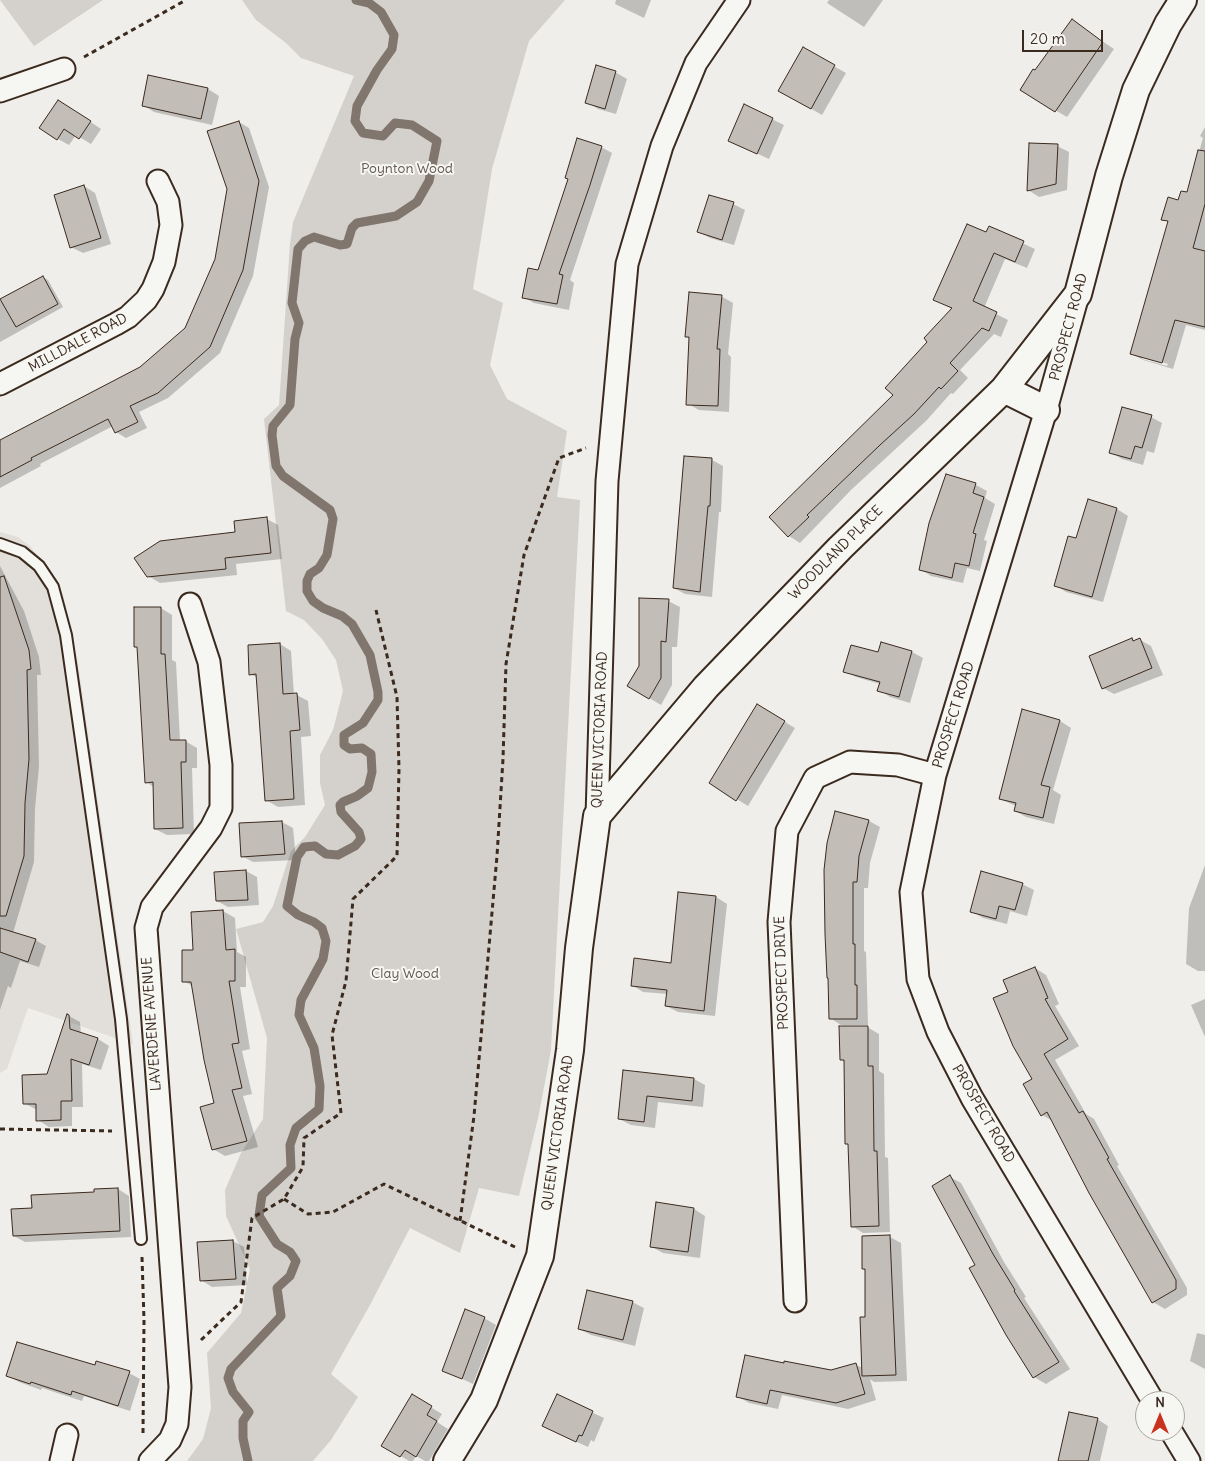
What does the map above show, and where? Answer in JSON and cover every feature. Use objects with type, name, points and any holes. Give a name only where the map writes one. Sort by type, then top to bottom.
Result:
[{"type":"street","name":"QUEEN VICTORIA ROAD","points":[[447,1461],[484,1400],[539,1258],[570,1050],[579,948],[597,816],[607,481],[627,264],[662,146],[696,63],[738,0]]},
{"type":"street","name":"PROSPECT ROAD","points":[[1147,1391],[972,1098],[938,1032],[918,979],[911,892],[935,775],[1046,410],[1110,176],[1136,90],[1168,24],[1183,0]]},
{"type":"street","points":[[0,91],[64,69]]},
{"type":"street","name":"MILLDALE ROAD","points":[[0,384],[116,324],[128,317],[146,300],[162,269],[171,226],[168,202],[158,181]]},
{"type":"street","name":"WOODLAND PLACE","points":[[597,816],[706,687],[840,548],[1004,389],[1078,294]]},
{"type":"street","points":[[1004,389],[1046,410]]},
{"type":"street","name":"LAVERDENE AVENUE","points":[[146,1452],[170,1440],[177,1424],[180,1387],[146,928],[152,907],[211,828],[221,808],[221,765],[209,662],[190,604]]},
{"type":"street","name":"PROSPECT DRIVE","points":[[795,1301],[779,922],[787,831],[815,778],[850,762],[898,765],[935,775]]},
{"type":"street","points":[[61,1461],[67,1435]]},
{"type":"street","points":[[1177,1441],[1189,1461]]},
{"type":"lane","points":[[0,544],[22,552],[39,566],[53,587],[66,635],[121,1019],[141,1239]]},
{"type":"path","points":[[64,69],[186,0]]},
{"type":"path","points":[[460,1221],[474,1116],[497,856],[506,664],[524,555],[559,458],[611,438]]},
{"type":"path","points":[[178,1355],[201,1340],[241,1302],[252,1218],[284,1199],[303,1167],[304,1138],[341,1113],[332,1035],[346,981],[353,899],[398,856],[399,769],[397,697],[376,610]]},
{"type":"path","points":[[0,1130],[131,1132]]},
{"type":"path","points":[[284,1199],[308,1214],[333,1212],[384,1184],[539,1258]]},
{"type":"path","points":[[141,1239],[146,1452]]},
{"type":"shaded area","points":[[0,532],[18,537],[30,546],[56,579],[64,598],[78,663],[133,1044],[28,1008],[7,1069],[0,1073]]},
{"type":"green space","points":[[0,0],[103,0],[34,46]]},
{"type":"green space","name":"Clay Wood","points":[[242,0],[565,0],[529,41],[492,169],[473,289],[503,303],[490,365],[507,399],[567,431],[557,497],[580,500],[551,1050],[539,1114],[519,1196],[479,1188],[460,1253],[410,1228],[331,1374],[358,1397],[331,1440],[313,1461],[187,1461],[203,1439],[211,1408],[207,1353],[241,1313],[250,1269],[226,1216],[225,1190],[241,1153],[263,1119],[267,1038],[236,929],[263,922],[273,906],[291,851],[305,837],[325,805],[320,783],[320,755],[333,730],[343,691],[336,660],[322,639],[304,620],[286,611],[264,419],[279,405],[293,222],[354,76],[301,58],[286,43],[256,20]]},
{"type":"building","points":[[1072,19],[1103,42],[1055,112],[1020,90],[1033,69],[1035,70]]},
{"type":"building","points":[[803,47],[835,65],[811,109],[778,91]]},
{"type":"building","points":[[596,65],[616,71],[605,109],[585,103]]},
{"type":"building","points":[[148,75],[208,88],[201,119],[142,106]]},
{"type":"building","points":[[58,100],[91,121],[79,139],[64,129],[57,140],[39,128]]},
{"type":"building","points":[[744,104],[773,118],[757,154],[728,141]]},
{"type":"building","points":[[239,121],[259,181],[243,270],[210,347],[158,393],[130,406],[138,422],[115,433],[108,419],[31,458],[32,460],[0,477],[0,440],[140,367],[185,328],[215,259],[227,189],[207,131]]},
{"type":"building","points":[[577,138],[602,146],[559,274],[563,275],[557,304],[522,298],[528,268],[538,270],[568,179],[565,178]]},
{"type":"building","points":[[1029,143],[1058,144],[1056,184],[1027,191]]},
{"type":"building","points":[[1198,150],[1205,151],[1205,204],[1193,248],[1205,251],[1205,327],[1175,320],[1162,363],[1130,354],[1168,221],[1161,220],[1168,197],[1178,200],[1181,191],[1187,192]]},
{"type":"building","points":[[84,185],[101,238],[70,248],[54,195]]},
{"type":"building","points":[[709,195],[734,202],[722,240],[697,232]]},
{"type":"building","points":[[967,224],[986,232],[989,226],[1024,241],[1015,262],[994,253],[973,301],[997,312],[989,331],[982,328],[950,363],[958,371],[941,389],[939,387],[914,414],[807,515],[809,517],[788,537],[769,517],[893,395],[885,388],[927,342],[924,338],[952,308],[933,300]]},
{"type":"building","points":[[43,276],[58,304],[16,327],[0,299]]},
{"type":"building","points":[[689,292],[722,295],[717,349],[720,349],[718,406],[686,405],[689,337],[685,337]]},
{"type":"building","points":[[1122,407],[1152,415],[1142,448],[1135,446],[1131,459],[1109,453]]},
{"type":"building","points":[[684,456],[712,458],[710,506],[708,506],[700,592],[673,588]]},
{"type":"building","points":[[946,474],[976,483],[973,493],[984,497],[973,533],[976,534],[969,566],[955,563],[952,578],[919,570],[929,523]]},
{"type":"building","points":[[1088,499],[1117,508],[1092,597],[1054,586],[1068,536],[1076,538]]},
{"type":"building","points":[[267,517],[271,553],[225,558],[226,569],[147,577],[134,558],[160,541],[235,532],[234,521]]},
{"type":"building","points":[[4,576],[29,650],[31,669],[27,670],[29,759],[25,803],[24,856],[6,916],[0,916],[0,577]]},
{"type":"building","points":[[639,598],[669,599],[666,642],[661,641],[661,678],[649,699],[627,686],[639,666]]},
{"type":"building","points":[[134,607],[161,607],[161,654],[165,654],[170,740],[186,740],[186,762],[181,762],[183,828],[154,829],[153,782],[145,783],[137,647],[134,647]]},
{"type":"building","points":[[1132,638],[1133,641],[1140,638],[1152,668],[1102,689],[1089,656]]},
{"type":"building","points":[[881,642],[912,651],[899,697],[877,691],[880,682],[843,672],[851,645],[878,652]]},
{"type":"building","points":[[280,643],[283,694],[297,693],[300,730],[290,731],[294,799],[265,801],[256,674],[249,675],[248,645]]},
{"type":"building","points":[[757,704],[785,721],[736,801],[709,783]]},
{"type":"building","points":[[1022,709],[1060,720],[1041,785],[1050,787],[1043,818],[1014,811],[1016,803],[999,799]]},
{"type":"building","points":[[835,811],[869,820],[859,856],[857,882],[853,882],[853,944],[855,944],[857,1019],[829,1019],[824,870],[827,843]]},
{"type":"building","points":[[282,821],[285,854],[241,857],[239,823]]},
{"type":"building","points":[[246,870],[248,900],[216,901],[214,872]]},
{"type":"building","points":[[981,871],[1023,883],[1015,910],[999,906],[996,919],[970,912]]},
{"type":"building","points":[[678,892],[716,896],[704,1011],[665,1006],[667,990],[631,986],[634,958],[671,963]]},
{"type":"building","points":[[223,910],[226,950],[235,949],[235,981],[229,981],[239,1043],[232,1044],[242,1088],[232,1090],[247,1141],[212,1150],[200,1107],[214,1103],[204,1060],[191,982],[182,982],[182,950],[193,950],[191,912]]},
{"type":"building","points":[[0,928],[36,939],[28,962],[0,952]]},
{"type":"building","points":[[1035,967],[1048,998],[1045,999],[1068,1039],[1044,1054],[1079,1113],[1083,1111],[1109,1158],[1107,1159],[1176,1280],[1176,1289],[1152,1303],[1089,1193],[1047,1112],[1041,1116],[1023,1084],[1032,1079],[1013,1046],[993,998],[1008,992],[1003,980]]},
{"type":"building","points":[[67,1014],[69,1015],[70,1029],[98,1038],[89,1065],[71,1059],[72,1101],[61,1101],[61,1120],[36,1121],[36,1104],[23,1104],[22,1075],[47,1074]]},
{"type":"building","points":[[839,1026],[868,1026],[868,1066],[873,1066],[874,1151],[877,1151],[879,1226],[851,1227],[848,1144],[845,1144],[844,1060],[840,1060]]},
{"type":"building","points":[[623,1070],[694,1078],[692,1101],[647,1096],[644,1122],[618,1119]]},
{"type":"building","points":[[950,1175],[1014,1291],[1059,1362],[1033,1378],[1006,1335],[969,1268],[975,1265],[932,1186]]},
{"type":"building","points":[[118,1188],[120,1231],[13,1236],[11,1209],[32,1208],[31,1195],[94,1192],[94,1189]]},
{"type":"building","points":[[656,1202],[694,1208],[688,1252],[650,1247]]},
{"type":"building","points":[[890,1235],[896,1375],[862,1376],[860,1317],[865,1317],[865,1269],[862,1269],[862,1236]]},
{"type":"building","points":[[233,1240],[236,1279],[200,1281],[197,1242]]},
{"type":"building","points":[[587,1290],[633,1301],[623,1340],[578,1329]]},
{"type":"building","points":[[465,1309],[485,1317],[462,1379],[442,1371]]},
{"type":"building","points":[[17,1342],[95,1365],[96,1361],[130,1371],[118,1406],[72,1391],[71,1395],[6,1376]]},
{"type":"building","points":[[745,1355],[831,1370],[856,1363],[865,1394],[836,1403],[770,1390],[767,1404],[736,1397]]},
{"type":"building","points":[[412,1394],[432,1406],[427,1415],[437,1421],[416,1457],[405,1450],[400,1457],[381,1446]]},
{"type":"building","points":[[557,1394],[593,1411],[582,1436],[579,1435],[576,1442],[542,1426]]},
{"type":"building","points":[[1069,1412],[1098,1418],[1088,1461],[1058,1461]]},
{"type":"waterway","points":[[248,1461],[243,1438],[243,1421],[249,1412],[233,1392],[228,1378],[231,1369],[281,1316],[277,1288],[290,1276],[296,1261],[290,1252],[277,1244],[259,1216],[262,1195],[291,1168],[290,1145],[296,1128],[319,1109],[320,1086],[314,1048],[299,1015],[301,1000],[323,959],[326,941],[322,928],[298,915],[287,906],[297,857],[304,847],[315,846],[326,854],[338,855],[355,846],[361,839],[359,832],[341,812],[340,805],[368,788],[372,772],[371,754],[362,748],[350,749],[344,745],[344,735],[363,723],[378,700],[370,655],[352,624],[342,616],[323,608],[313,601],[307,591],[307,581],[310,574],[319,568],[327,555],[333,519],[330,510],[283,476],[276,466],[272,435],[273,426],[290,405],[295,339],[299,323],[292,303],[298,249],[305,241],[314,237],[340,245],[347,244],[352,228],[357,223],[396,216],[417,202],[429,181],[437,141],[412,125],[395,123],[383,136],[363,133],[355,121],[357,106],[377,70],[392,49],[394,35],[381,12],[369,3],[356,0]]},
{"type":"park label","name":"Poynton Wood","points":[[407,169]]}]
